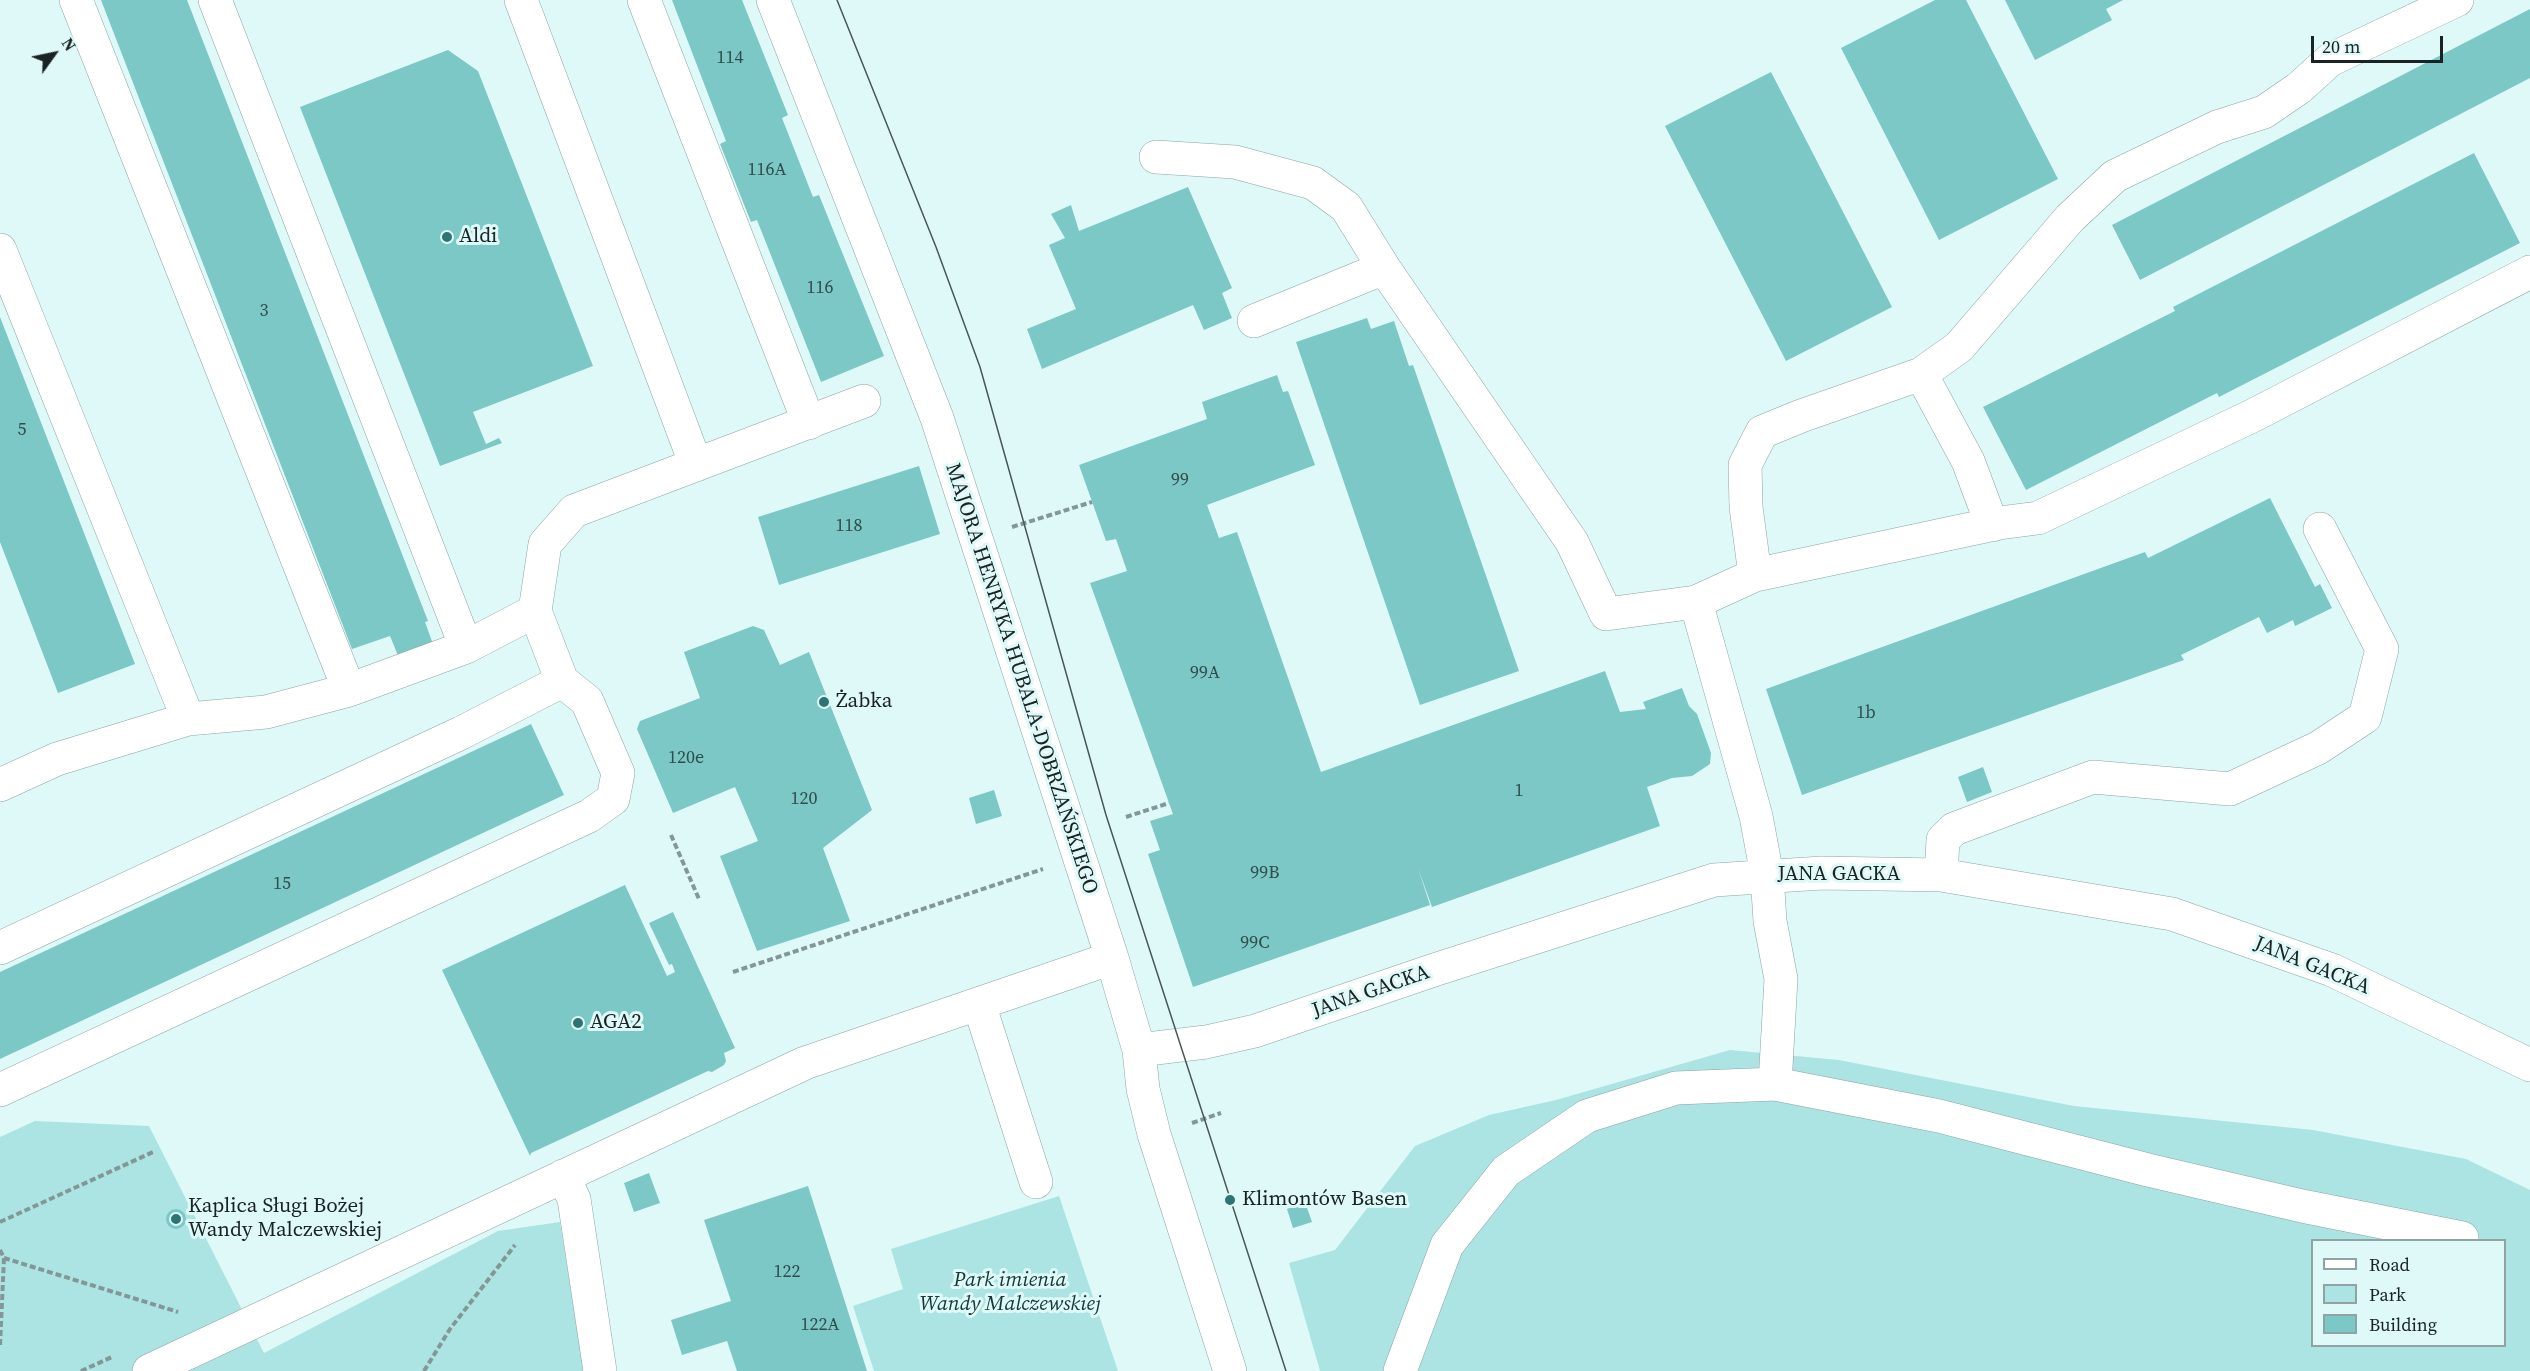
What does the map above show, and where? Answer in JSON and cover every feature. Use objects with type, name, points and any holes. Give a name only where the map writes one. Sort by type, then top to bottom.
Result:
[{"type":"street","points":[[76,0],[349,690]]},
{"type":"street","points":[[215,0],[466,646]]},
{"type":"street","points":[[521,0],[696,465]]},
{"type":"street","points":[[644,0],[808,423]]},
{"type":"street","name":"MAJORA HENRYKA HUBALA-DOBRZAŃSKIEGO","points":[[773,0],[937,418],[1112,958],[1139,1050],[1143,1089],[1154,1134],[1230,1371]]},
{"type":"street","points":[[1755,575],[1746,507],[1745,465],[1762,432],[1921,374],[1959,347],[2070,218],[2115,176],[2217,127],[2264,112],[2300,88],[2330,60],[2457,0]]},
{"type":"street","points":[[1156,158],[1235,162],[1313,183],[1347,207],[1384,268],[1572,542],[1606,614],[1696,602],[1755,575],[1992,525],[2038,518],[2254,415],[2530,272]]},
{"type":"street","points":[[0,250],[188,719]]},
{"type":"street","points":[[1254,321],[1384,268]]},
{"type":"street","points":[[1921,374],[1968,461],[1992,525]]},
{"type":"street","points":[[0,1090],[589,816],[613,799],[618,773],[587,701],[562,681],[535,610],[545,544],[574,511],[864,401]]},
{"type":"street","points":[[1941,875],[1943,840],[1954,829],[2093,777],[2230,789],[2318,748],[2365,717],[2382,649],[2320,529]]},
{"type":"street","points":[[1696,602],[1756,816],[1767,875],[1770,921],[1781,979],[1775,1084]]},
{"type":"street","points":[[0,785],[57,759],[188,719],[267,712],[349,690],[466,646],[535,610]]},
{"type":"street","points":[[0,948],[461,733],[562,681]]},
{"type":"street","name":"JANA GACKA","points":[[1139,1050],[1206,1042],[1256,1031],[1434,970],[1714,880],[1822,873],[1941,875],[2172,914],[2332,970],[2530,1065]]},
{"type":"street","points":[[148,1371],[805,1063],[1112,958]]},
{"type":"street","points":[[979,1004],[1036,1182]]},
{"type":"street","points":[[1400,1371],[1447,1245],[1506,1171],[1587,1116],[1676,1088],[1775,1084],[1939,1116],[2181,1178],[2462,1238]]},
{"type":"street","points":[[563,1176],[574,1199],[600,1371]]},
{"type":"path","points":[[1007,529],[1092,502]]},
{"type":"path","points":[[1126,817],[1169,803]]},
{"type":"path","points":[[671,835],[699,899]]},
{"type":"path","points":[[733,972],[1044,868]]},
{"type":"path","points":[[0,1222],[153,1152]]},
{"type":"path","points":[[424,1371],[450,1329],[522,1235]]},
{"type":"path","points":[[0,1250],[4,1258],[0,1346]]},
{"type":"path","points":[[4,1258],[186,1314]]},
{"type":"green space","points":[[1730,1050],[1839,1060],[2074,1106],[2313,1130],[2466,1159],[2530,1190],[2530,1371],[1320,1371],[1289,1263],[1335,1250],[1415,1146],[1489,1115],[1556,1100]]},
{"type":"green space","points":[[35,1121],[149,1126],[264,1353],[498,1231],[560,1222],[584,1371],[0,1371],[0,1137]]},
{"type":"green space","name":"Park imienia Wandy Malczewskiej","points":[[1059,1196],[1118,1371],[874,1371],[853,1306],[903,1289],[891,1249]]},
{"type":"building","points":[[101,0],[187,0],[428,621],[425,622],[433,644],[399,658],[390,636],[352,649]]},
{"type":"building","points":[[672,0],[742,0],[788,115],[782,118],[813,197],[819,195],[884,356],[821,382],[757,220],[751,222],[720,144],[726,141]]},
{"type":"building","points":[[1935,0],[1966,0],[2058,179],[1939,240],[1841,48]]},
{"type":"building","points":[[2005,0],[2123,0],[2106,9],[2112,20],[2035,60]]},
{"type":"building","points":[[2530,9],[2530,78],[2140,280],[2112,225]]},
{"type":"building","name":"Aldi","points":[[448,50],[478,71],[593,366],[473,412],[486,444],[499,438],[502,443],[440,466],[300,107]]},
{"type":"building","points":[[1771,72],[1892,307],[1786,361],[1665,126]]},
{"type":"building","points":[[2474,153],[2520,243],[2219,397],[2217,393],[2026,490],[1983,407],[2175,311],[2173,307]]},
{"type":"building","points":[[1188,187],[1232,288],[1222,293],[1232,318],[1204,330],[1193,305],[1042,369],[1027,329],[1076,309],[1049,245],[1065,238],[1051,214],[1071,205],[1079,231]]},
{"type":"building","points":[[0,317],[135,664],[58,693],[0,542]]},
{"type":"building","points":[[1367,318],[1371,329],[1394,321],[1409,366],[1413,365],[1519,671],[1420,705],[1296,342]]},
{"type":"building","points":[[1277,375],[1283,392],[1288,391],[1315,465],[1207,505],[1219,538],[1237,532],[1321,772],[1605,671],[1620,712],[1646,709],[1643,702],[1682,688],[1689,706],[1697,714],[1711,753],[1710,764],[1692,776],[1672,778],[1647,787],[1660,826],[1432,907],[1418,868],[1430,905],[1193,987],[1148,854],[1160,850],[1150,821],[1173,814],[1090,583],[1127,571],[1116,539],[1106,541],[1079,465],[1207,419],[1202,402]]},
{"type":"building","points":[[919,466],[940,534],[779,585],[758,517]]},
{"type":"building","points":[[2270,498],[2315,587],[2320,584],[2332,608],[2295,626],[2293,620],[2267,633],[2259,617],[2181,655],[2184,660],[1802,795],[1766,689],[2145,552],[2148,558]]},
{"type":"building","points":[[753,626],[764,630],[780,665],[809,652],[872,810],[823,848],[850,921],[757,951],[720,856],[758,841],[735,787],[673,813],[637,729],[640,721],[700,698],[684,652]]},
{"type":"building","points":[[531,724],[564,795],[0,1059],[0,972]]},
{"type":"building","points":[[1983,767],[1992,792],[1967,802],[1958,777]]},
{"type":"building","points":[[994,790],[1002,816],[976,824],[969,798]]},
{"type":"building","name":"AGA2","points":[[625,885],[667,976],[675,972],[672,964],[669,965],[649,923],[673,912],[735,1048],[724,1053],[726,1061],[724,1065],[712,1072],[708,1071],[531,1153],[530,1156],[442,970]]},
{"type":"building","points":[[649,1173],[660,1203],[634,1212],[624,1183]]},
{"type":"building","points":[[808,1186],[867,1371],[737,1371],[727,1341],[682,1355],[671,1320],[731,1301],[704,1220]]},
{"type":"building","points":[[1305,1202],[1312,1222],[1293,1228],[1287,1209]]},
{"type":"building","name":"Kaplica Sługi Bożej Wandy Malczewskiej","points":[[176,1209],[183,1212],[186,1219],[183,1226],[176,1229],[169,1226],[166,1219],[169,1212]]},
{"type":"tram line","points":[[837,0],[936,247],[980,367],[1106,815],[1286,1371]]},
{"type":"place","name":"Aldi","points":[[447,237]]},
{"type":"place","name":"Żabka","points":[[824,702]]},
{"type":"place","name":"AGA2","points":[[578,1023]]},
{"type":"place","name":"Klimontów Basen","points":[[1230,1200]]},
{"type":"place","name":"Kaplica Sługi Bożej Wandy Malczewskiej","points":[[176,1219]]}]
